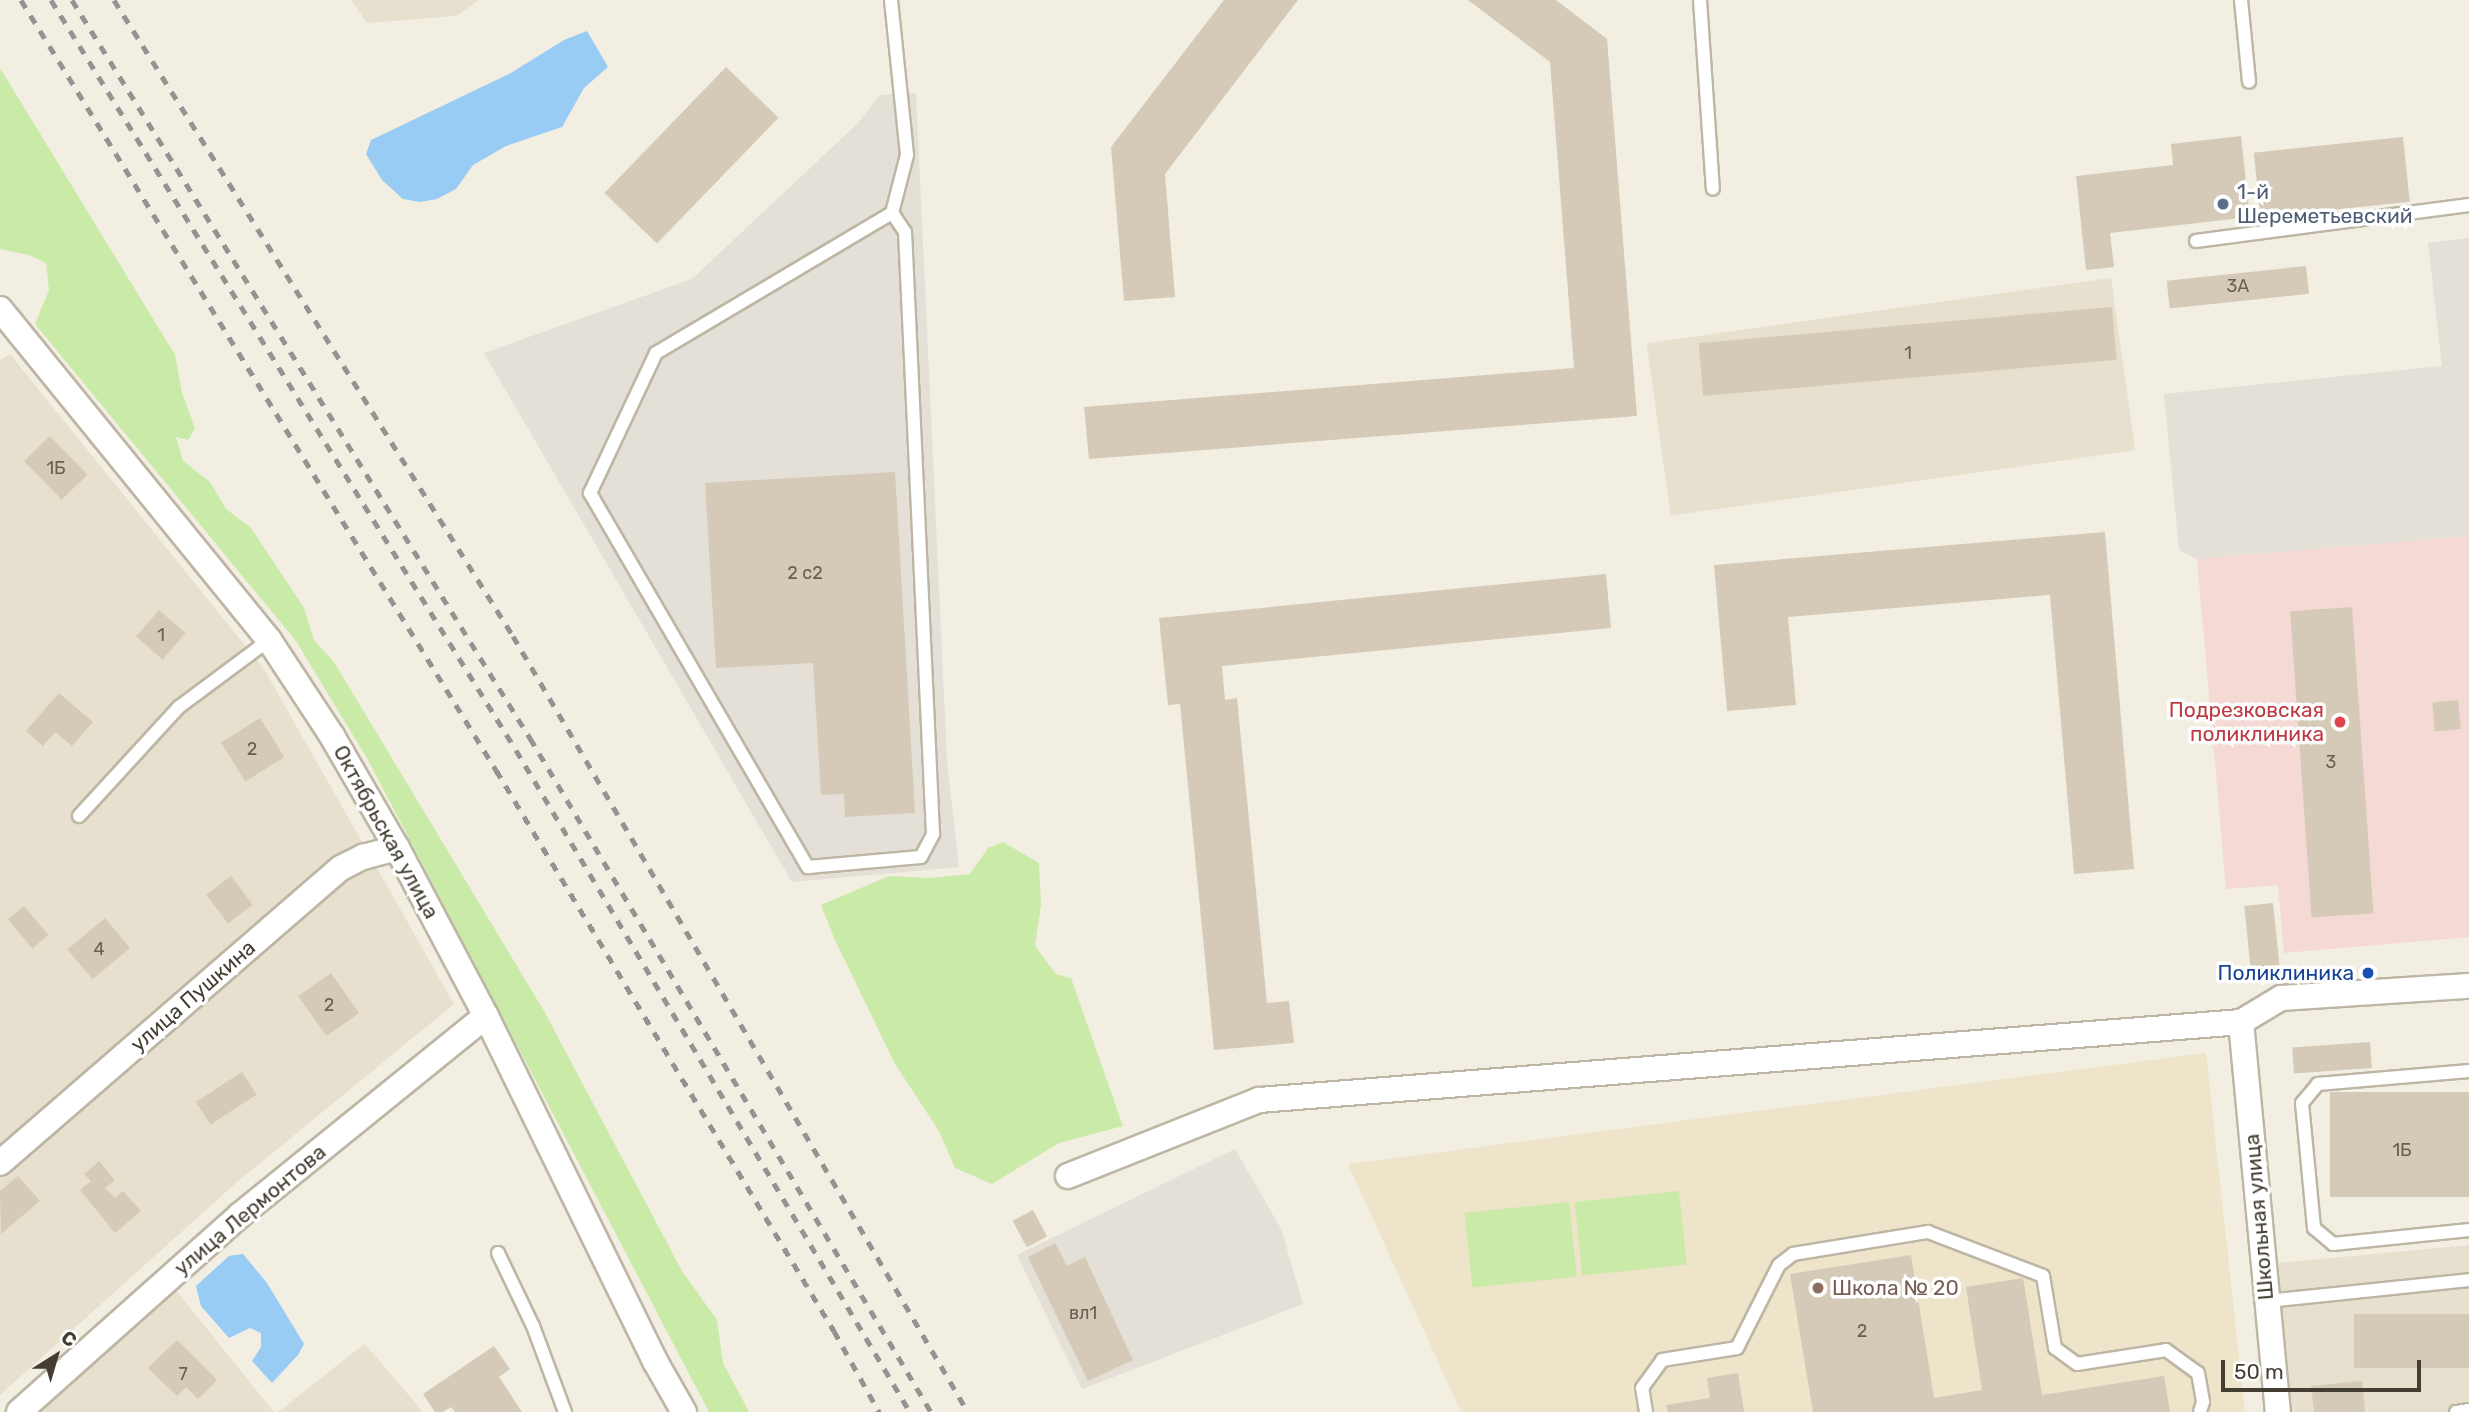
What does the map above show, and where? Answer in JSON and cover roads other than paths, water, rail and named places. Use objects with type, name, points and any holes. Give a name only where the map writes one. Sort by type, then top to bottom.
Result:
[{"type":"street","name":"Октябрьская улица","points":[[5,325],[269,640],[332,736],[397,848],[486,1016],[655,1361],[684,1412]]},
{"type":"street","name":"улица Пушкина","points":[[0,1163],[341,868],[363,857],[397,848]]},
{"type":"street","points":[[1068,1176],[1259,1100],[2241,1022],[2281,998],[2469,986]]},
{"type":"street","name":"улица Лермонтова","points":[[19,1412],[240,1215],[486,1016]]},
{"type":"street","name":"Школьная улица","points":[[2241,1022],[2278,1412]]},
{"type":"lane","points":[[891,0],[907,155],[892,213],[656,353],[590,493],[808,867],[922,857],[933,834],[905,232],[892,213]]},
{"type":"lane","points":[[1700,0],[1713,189]]},
{"type":"lane","points":[[2241,0],[2249,82]]},
{"type":"lane","points":[[2196,241],[2469,205]]},
{"type":"lane","points":[[79,816],[179,707],[269,640]]},
{"type":"lane","points":[[2469,1071],[2318,1084],[2302,1103],[2314,1228],[2333,1244],[2469,1230]]},
{"type":"lane","points":[[1646,1412],[1642,1388],[1662,1360],[1737,1348],[1779,1265],[1793,1254],[1928,1232],[2043,1276],[2054,1348],[2077,1364],[2166,1350],[2198,1373],[2203,1402],[2200,1412]]},
{"type":"lane","points":[[498,1253],[533,1326],[565,1412]]},
{"type":"lane","points":[[2267,1301],[2469,1280]]},
{"type":"lane","points":[[2456,1412],[2469,1410]]},
{"type":"water","points":[[587,31],[608,67],[584,88],[562,127],[506,146],[473,165],[456,189],[437,199],[420,202],[403,199],[382,180],[366,154],[371,140],[509,74],[564,40]]},
{"type":"water","points":[[243,1254],[267,1283],[304,1344],[298,1355],[272,1383],[252,1361],[261,1347],[261,1333],[250,1328],[229,1338],[201,1306],[196,1286],[229,1256]]},
{"type":"railway","points":[[21,0],[496,770],[834,1331],[879,1412]]},
{"type":"railway","points":[[51,0],[516,750],[910,1412]]},
{"type":"railway","points":[[72,0],[530,738],[931,1412]]},
{"type":"railway","points":[[114,0],[513,636],[968,1412]]},
{"type":"place","name":"1-й Шереметьевский","points":[[2223,204]]},
{"type":"place","name":"Подрезковская поликлиника","points":[[2340,722]]},
{"type":"place","name":"Поликлиника","points":[[2368,973]]},
{"type":"place","name":"Школа № 20","points":[[1818,1288]]}]
